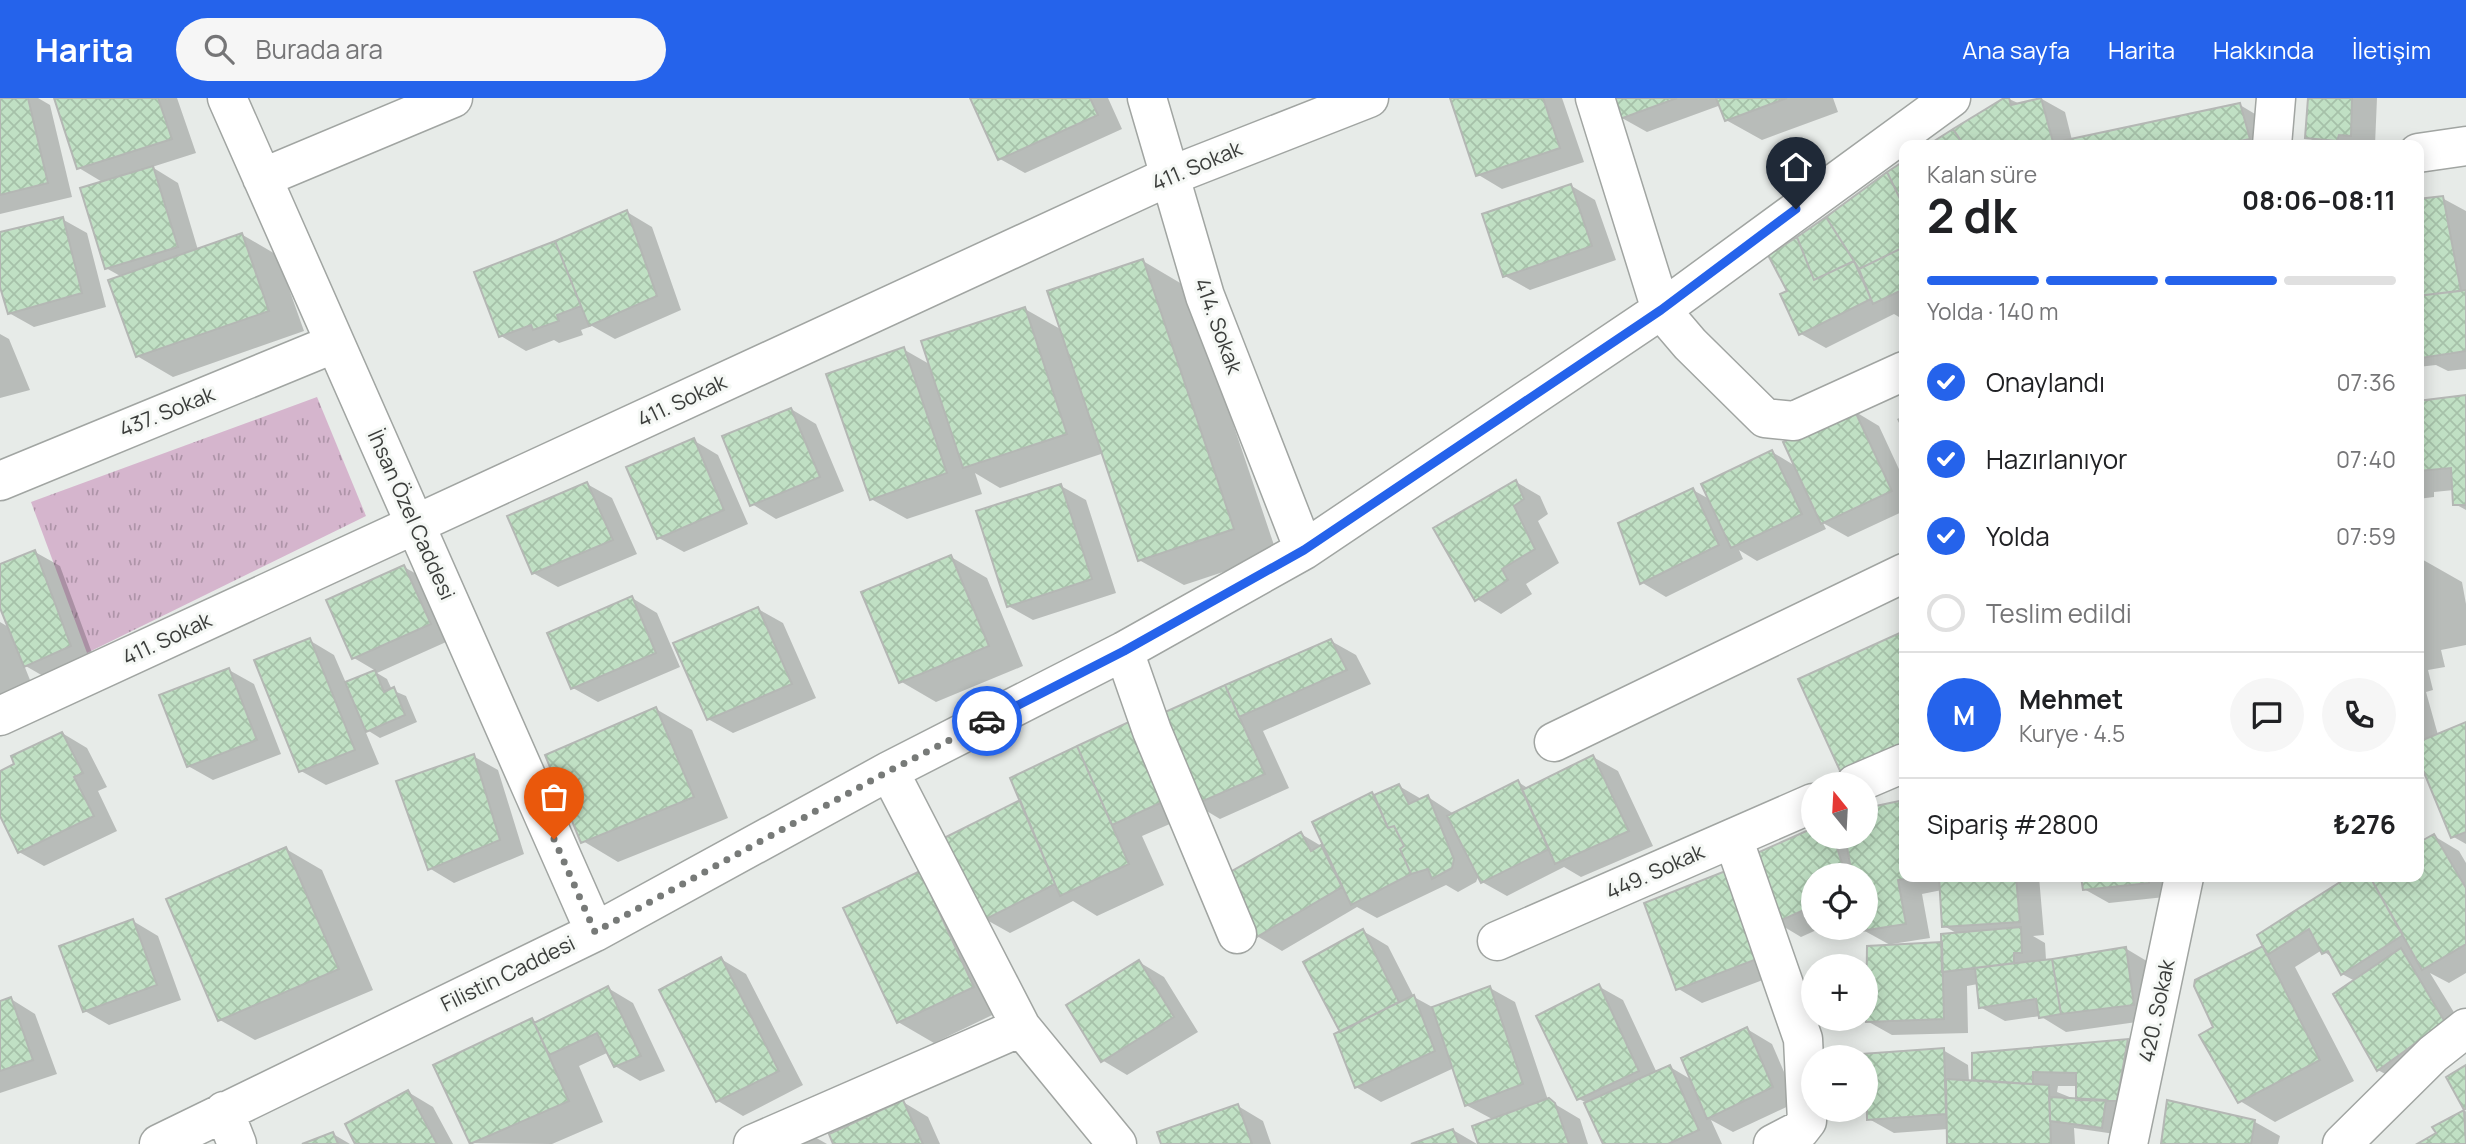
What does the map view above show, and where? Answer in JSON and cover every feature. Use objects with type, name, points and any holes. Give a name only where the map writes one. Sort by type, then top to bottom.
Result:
[{"type":"street","name":"İhsan Özel Caddesi","points":[[227,98],[333,344],[416,524],[595,932]]},
{"type":"street","points":[[262,178],[453,98]]},
{"type":"street","name":"414. Sokak","points":[[1147,98],[1205,296],[1304,550]]},
{"type":"street","name":"411. Sokak","points":[[0,716],[1170,176],[1369,98]]},
{"type":"street","points":[[1595,98],[1661,310],[1690,344],[1765,418],[1794,421],[1899,373]]},
{"type":"street","name":"Filistin Caddesi","points":[[159,1144],[230,1128],[889,771],[1124,651],[1304,550],[1661,310],[1951,98]]},
{"type":"street","points":[[2272,140],[2276,98]]},
{"type":"street","points":[[2424,152],[2466,146]]},
{"type":"street","name":"437. Sokak","points":[[0,481],[333,344]]},
{"type":"street","points":[[1554,742],[1899,575]]},
{"type":"street","points":[[1124,651],[1152,731],[1237,934]]},
{"type":"street","points":[[1878,774],[1899,765]]},
{"type":"street","points":[[889,771],[1021,1027],[1117,1144]]},
{"type":"street","name":"449. Sokak","points":[[1497,941],[1801,808]]},
{"type":"street","points":[[1733,838],[1803,1038],[1807,1121],[1800,1130],[1773,1144]]},
{"type":"street","name":"420. Sokak","points":[[2128,1144],[2184,882]]},
{"type":"street","points":[[753,1144],[1021,1027]]},
{"type":"street","points":[[2342,1144],[2433,1054],[2466,1028]]},
{"type":"green space","points":[[317,397],[366,516],[87,653],[31,502]]},
{"type":"building","points":[[0,98],[28,98],[48,183],[0,195]]},
{"type":"building","points":[[54,98],[158,98],[172,139],[77,169]]},
{"type":"building","points":[[970,98],[1090,98],[1098,115],[998,160]]},
{"type":"building","points":[[1450,98],[1543,98],[1560,148],[1476,176]]},
{"type":"building","points":[[1614,98],[1677,98],[1620,119]]},
{"type":"building","points":[[1716,98],[1787,98],[1725,121]]},
{"type":"building","points":[[2004,98],[2009,98],[2011,105],[2041,98],[2052,140],[1961,140],[1953,129]]},
{"type":"building","points":[[2308,98],[2352,98],[2351,136],[2339,135],[2337,140],[2305,138]]},
{"type":"building","points":[[2240,103],[2250,139],[2245,140],[2066,140]]},
{"type":"building","points":[[1953,129],[1961,140],[1936,140]]},
{"type":"building","points":[[1899,164],[1899,197],[1887,172]]},
{"type":"building","points":[[153,166],[178,247],[105,269],[80,188]]},
{"type":"building","points":[[1887,172],[1899,197],[1899,249],[1859,269],[1826,217]]},
{"type":"building","points":[[1571,184],[1592,246],[1503,277],[1482,214]]},
{"type":"building","points":[[2443,196],[2461,291],[2424,295],[2424,198]]},
{"type":"building","points":[[627,210],[657,296],[589,326],[555,241]]},
{"type":"building","points":[[63,217],[82,293],[8,314],[0,287],[0,232]]},
{"type":"building","points":[[1826,217],[1854,261],[1814,280],[1797,237]]},
{"type":"building","points":[[242,233],[269,311],[136,357],[108,280]]},
{"type":"building","points":[[1797,237],[1814,280],[1854,261],[1871,299],[1799,335],[1780,294],[1787,291],[1768,255]]},
{"type":"building","points":[[555,241],[581,306],[557,315],[559,321],[533,330],[531,325],[499,337],[474,272]]},
{"type":"building","points":[[1899,249],[1899,291],[1873,304],[1859,269]]},
{"type":"building","points":[[1143,259],[1234,529],[1138,561],[1047,291]]},
{"type":"building","points":[[2466,290],[2466,351],[2424,358],[2424,295]]},
{"type":"building","points":[[1025,307],[1067,434],[963,468],[921,341]]},
{"type":"building","points":[[904,347],[947,473],[870,500],[826,374]]},
{"type":"building","points":[[2466,395],[2466,505],[2453,505],[2451,468],[2424,470],[2424,400]]},
{"type":"building","points":[[791,408],[820,477],[750,506],[722,436]]},
{"type":"building","points":[[1854,409],[1892,491],[1821,524],[1783,442]]},
{"type":"building","points":[[694,438],[724,510],[657,539],[626,467]]},
{"type":"building","points":[[1772,450],[1802,514],[1731,548],[1701,484]]},
{"type":"building","points":[[1516,480],[1524,499],[1514,506],[1535,549],[1502,569],[1508,580],[1475,601],[1433,528]]},
{"type":"building","points":[[587,482],[613,540],[532,574],[507,516]]},
{"type":"building","points":[[1061,484],[1092,579],[1007,607],[976,511]]},
{"type":"building","points":[[1693,488],[1719,545],[1640,584],[1618,523]]},
{"type":"building","points":[[35,550],[71,646],[24,667],[0,608],[0,564]]},
{"type":"building","points":[[951,555],[989,646],[899,683],[861,592]]},
{"type":"building","points":[[404,565],[431,624],[352,659],[326,600]]},
{"type":"building","points":[[632,596],[656,653],[571,689],[547,633]]},
{"type":"building","points":[[758,607],[792,684],[707,720],[673,643]]},
{"type":"building","points":[[1899,633],[1899,747],[1841,772],[1798,679]]},
{"type":"building","points":[[310,638],[355,750],[299,772],[254,660]]},
{"type":"building","points":[[1331,639],[1347,670],[1239,717],[1225,685]]},
{"type":"building","points":[[229,668],[257,740],[187,767],[159,695]]},
{"type":"building","points":[[375,670],[384,692],[394,687],[405,715],[366,732],[345,682]]},
{"type":"building","points":[[1225,685],[1265,774],[1194,805],[1154,717]]},
{"type":"building","points":[[656,707],[694,797],[581,843],[545,755]]},
{"type":"building","points":[[1133,720],[1169,799],[1112,825],[1077,746]]},
{"type":"building","points":[[2466,722],[2466,832],[2451,838],[2424,773],[2424,740]]},
{"type":"building","points":[[62,732],[83,773],[74,777],[94,816],[18,853],[0,816],[0,771],[14,764],[11,756]]},
{"type":"building","points":[[1077,746],[1129,864],[1060,896],[1010,778]]},
{"type":"building","points":[[474,754],[500,840],[428,870],[396,781]]},
{"type":"building","points":[[1593,755],[1629,831],[1555,864],[1522,790]]},
{"type":"building","points":[[1518,780],[1549,849],[1481,883],[1447,816]]},
{"type":"building","points":[[1399,784],[1409,804],[1428,795],[1454,859],[1452,868],[1432,879],[1428,869],[1411,874],[1400,849],[1404,846],[1394,826],[1388,828],[1374,795]]},
{"type":"building","points":[[1372,792],[1388,828],[1394,826],[1404,846],[1400,849],[1411,874],[1351,905],[1312,822]]},
{"type":"building","points":[[1020,800],[1055,884],[984,920],[944,838]]},
{"type":"building","points":[[1899,801],[1898,880],[1906,924],[1878,928],[1878,863],[1850,863],[1847,849],[1878,849],[1878,805]]},
{"type":"building","points":[[1301,832],[1311,851],[1321,845],[1342,887],[1255,938],[1225,875]]},
{"type":"building","points":[[1801,833],[1801,849],[1837,849],[1842,863],[1801,863],[1801,911],[1775,923],[1748,857]]},
{"type":"building","points":[[2434,834],[2466,888],[2466,944],[2422,970],[2373,882],[2424,882],[2424,840]]},
{"type":"building","points":[[286,847],[339,969],[218,1021],[166,899]]},
{"type":"building","points":[[1728,870],[1757,959],[1676,990],[1644,903]]},
{"type":"building","points":[[920,871],[974,987],[897,1023],[843,908]]},
{"type":"building","points":[[1939,882],[2016,882],[2020,922],[1942,927]]},
{"type":"building","points":[[2082,882],[2149,882],[2149,883],[2083,890]]},
{"type":"building","points":[[2340,882],[2373,882],[2403,935],[2341,975],[2328,951],[2322,954],[2309,929],[2267,955],[2257,935]]},
{"type":"building","points":[[133,919],[157,985],[83,1012],[59,946]]},
{"type":"building","points":[[2021,927],[2022,953],[2014,953],[2014,963],[1942,972],[1941,934]]},
{"type":"building","points":[[1363,929],[1399,1002],[1340,1032],[1303,962]]},
{"type":"building","points":[[1942,942],[1944,1019],[1878,1022],[1878,954],[1867,954],[1867,946]]},
{"type":"building","points":[[2263,946],[2320,1060],[2238,1103],[2199,1035],[2213,1027],[2194,986],[2195,980]]},
{"type":"building","points":[[2126,947],[2134,1005],[2061,1014],[2052,959]]},
{"type":"building","points":[[2401,948],[2445,1022],[2377,1071],[2333,994]]},
{"type":"building","points":[[721,957],[779,1071],[716,1102],[659,990]]},
{"type":"building","points":[[2052,959],[2061,1014],[2039,1018],[2036,999],[1979,1008],[1975,968]]},
{"type":"building","points":[[1139,960],[1174,1017],[1101,1062],[1066,1005]]},
{"type":"building","points":[[1599,984],[1639,1071],[1577,1100],[1536,1016]]},
{"type":"building","points":[[608,986],[641,1056],[614,1067],[597,1033],[549,1055],[534,1023]]},
{"type":"building","points":[[1490,986],[1523,1084],[1465,1106],[1432,1007]]},
{"type":"building","points":[[1414,995],[1435,1051],[1355,1088],[1334,1034]]},
{"type":"building","points":[[11,997],[33,1060],[0,1071],[0,1001]]},
{"type":"building","points":[[532,1018],[569,1101],[470,1144],[433,1065]]},
{"type":"building","points":[[1747,1027],[1773,1087],[1707,1119],[1681,1058]]},
{"type":"building","points":[[2128,1039],[2117,1101],[2076,1100],[2076,1073],[2033,1072],[2033,1084],[1972,1080],[1972,1053]]},
{"type":"building","points":[[1944,1048],[1946,1114],[1878,1119],[1878,1053]]},
{"type":"building","points":[[1670,1065],[1699,1130],[1668,1144],[1603,1144],[1584,1103]]},
{"type":"building","points":[[2466,1065],[2466,1109],[2464,1110],[2446,1077]]},
{"type":"building","points":[[1946,1079],[2049,1085],[2051,1144],[1947,1144]]},
{"type":"building","points":[[408,1090],[437,1144],[355,1144],[345,1124]]},
{"type":"building","points":[[2049,1097],[2106,1100],[2102,1128],[2050,1121]]},
{"type":"building","points":[[1549,1098],[1555,1103],[1569,1144],[1478,1144],[1472,1126]]},
{"type":"building","points":[[903,1100],[923,1144],[833,1144],[829,1134]]},
{"type":"building","points":[[2167,1100],[2255,1120],[2251,1144],[2161,1144]]},
{"type":"building","points":[[1238,1104],[1252,1144],[1161,1144],[1157,1132]]},
{"type":"building","points":[[2464,1110],[2466,1144],[2417,1144],[2436,1133],[2432,1127]]},
{"type":"building","points":[[1453,1129],[1459,1144],[1411,1144]]},
{"type":"building","points":[[333,1132],[338,1144],[302,1144]]},
{"type":"way so far","points":[[554,839],[595,932],[889,771],[987,721]]},
{"type":"route","points":[[987,721],[1124,651],[1304,550],[1661,310],[1796,209]]}]
